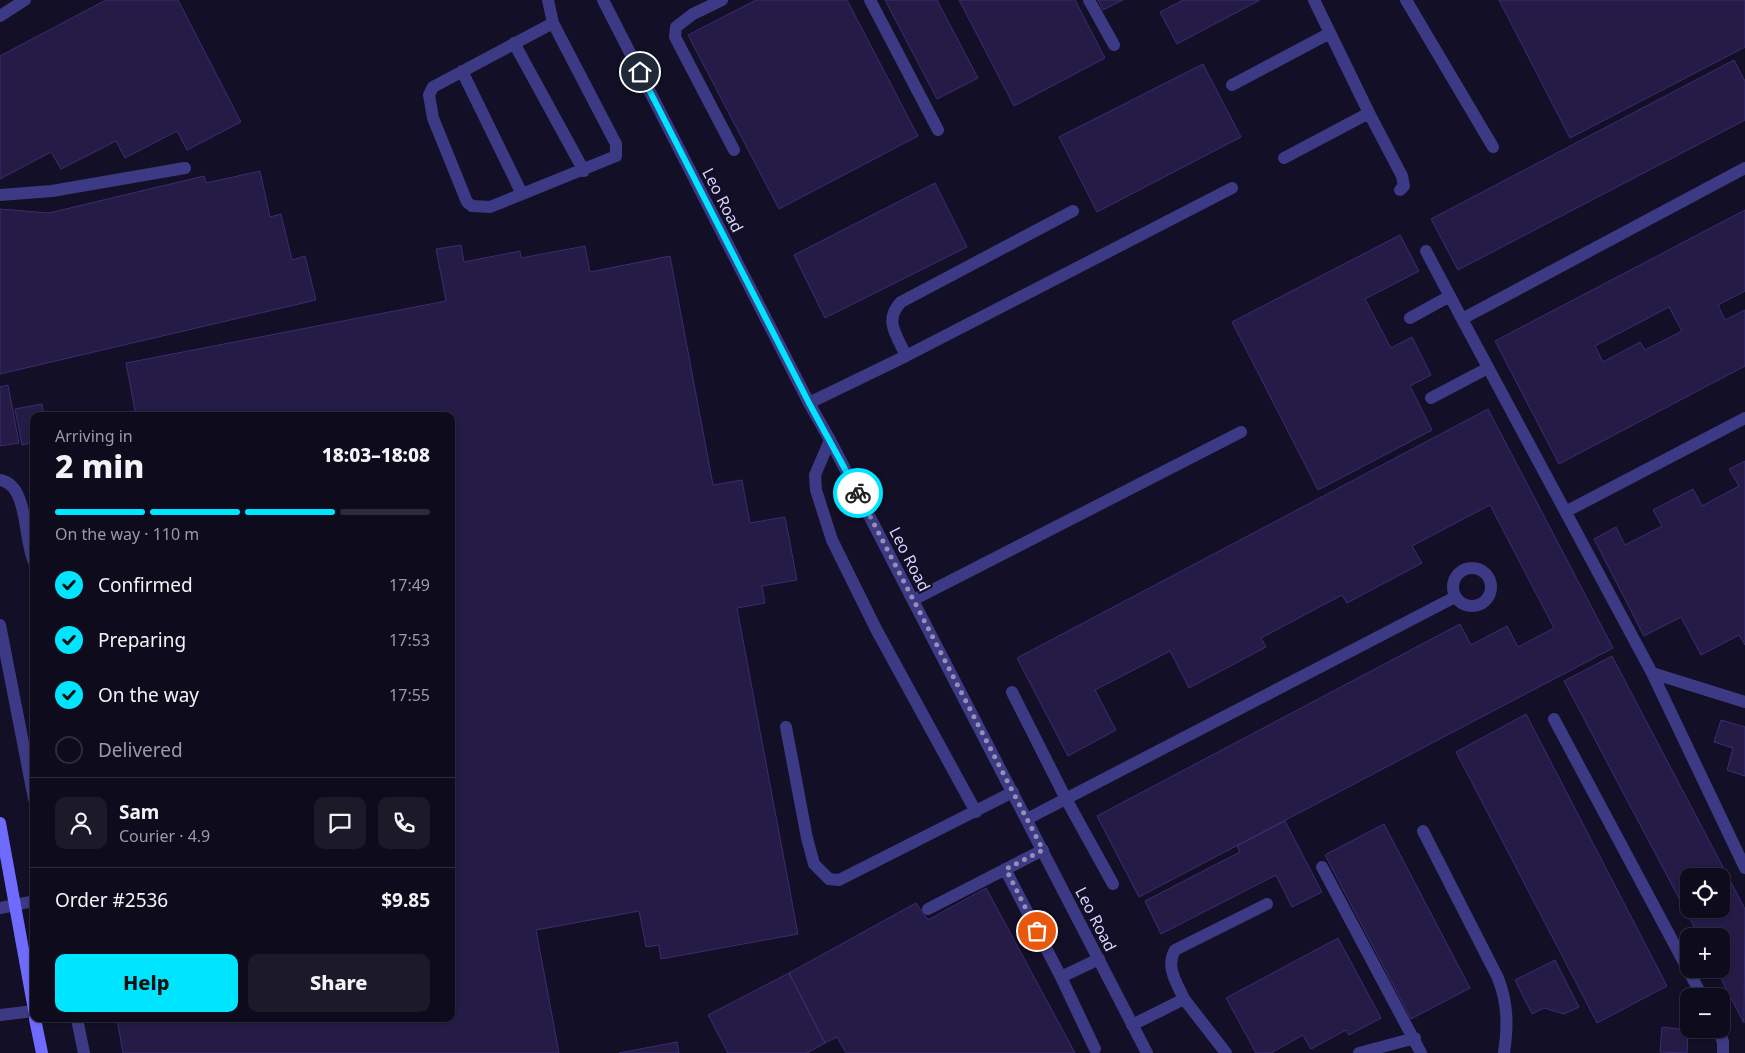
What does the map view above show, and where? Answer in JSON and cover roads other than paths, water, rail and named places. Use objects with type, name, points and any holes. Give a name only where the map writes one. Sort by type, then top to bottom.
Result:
[{"type":"main road","points":[[0,823],[30,988]]},
{"type":"main road","points":[[36,1022],[42,1053]]},
{"type":"street","points":[[0,16],[26,0]]},
{"type":"street","points":[[548,0],[553,23],[616,144],[616,156],[490,207],[472,206],[467,202],[430,104],[429,96],[433,87],[553,23]]},
{"type":"street","points":[[722,0],[683,21],[676,27],[676,37],[734,150]]},
{"type":"street","points":[[870,0],[938,130]]},
{"type":"street","points":[[1089,0],[1114,45]]},
{"type":"street","points":[[1314,0],[1402,176],[1404,186],[1400,190]]},
{"type":"street","points":[[1406,0],[1493,147]]},
{"type":"street","name":"Leo Road","points":[[606,1],[809,403],[830,440],[1147,1053]]},
{"type":"street","points":[[1232,85],[1330,33]]},
{"type":"street","points":[[514,43],[584,170]]},
{"type":"street","points":[[462,71],[522,194]]},
{"type":"street","points":[[1284,158],[1369,113]]},
{"type":"street","points":[[0,195],[62,190],[185,168]]},
{"type":"street","points":[[1462,319],[1745,168]]},
{"type":"street","points":[[809,403],[906,356],[1232,188]]},
{"type":"street","points":[[906,356],[891,322],[893,310],[901,302],[1073,211]]},
{"type":"street","points":[[1426,251],[1652,673],[1745,868]]},
{"type":"street","points":[[1410,318],[1450,296]]},
{"type":"street","points":[[1431,398],[1488,368]]},
{"type":"street","points":[[1566,511],[1745,418]]},
{"type":"street","points":[[913,600],[1241,432]]},
{"type":"street","points":[[830,440],[816,474],[816,490],[832,540],[876,629],[976,812]]},
{"type":"street","points":[[0,480],[10,483],[19,497],[30,545]]},
{"type":"street","points":[[1027,819],[1455,597]]},
{"type":"street","points":[[0,625],[30,779]]},
{"type":"street","points":[[1652,673],[1745,702]]},
{"type":"street","points":[[1012,692],[1066,799],[1113,884]]},
{"type":"street","points":[[1554,719],[1698,988]]},
{"type":"street","points":[[786,727],[807,838],[814,864],[829,880],[839,880],[1013,792]]},
{"type":"street","points":[[1423,831],[1498,978],[1506,998],[1508,1020],[1504,1053]]},
{"type":"street","points":[[928,909],[1043,850]]},
{"type":"street","points":[[1322,867],[1415,1038],[1421,1053]]},
{"type":"street","points":[[1006,869],[1095,1049]]},
{"type":"street","points":[[0,908],[30,902]]},
{"type":"street","points":[[1226,1053],[1184,999],[1171,969],[1171,957],[1175,950],[1267,904]]},
{"type":"street","points":[[1061,977],[1098,958]]},
{"type":"street","points":[[1132,1025],[1184,999]]},
{"type":"street","points":[[0,1014],[30,1010]]},
{"type":"street","points":[[78,1022],[84,1053]]},
{"type":"street","points":[[1359,1053],[1415,1038]]},
{"type":"street","points":[[1721,1038],[1723,1053]]}]
